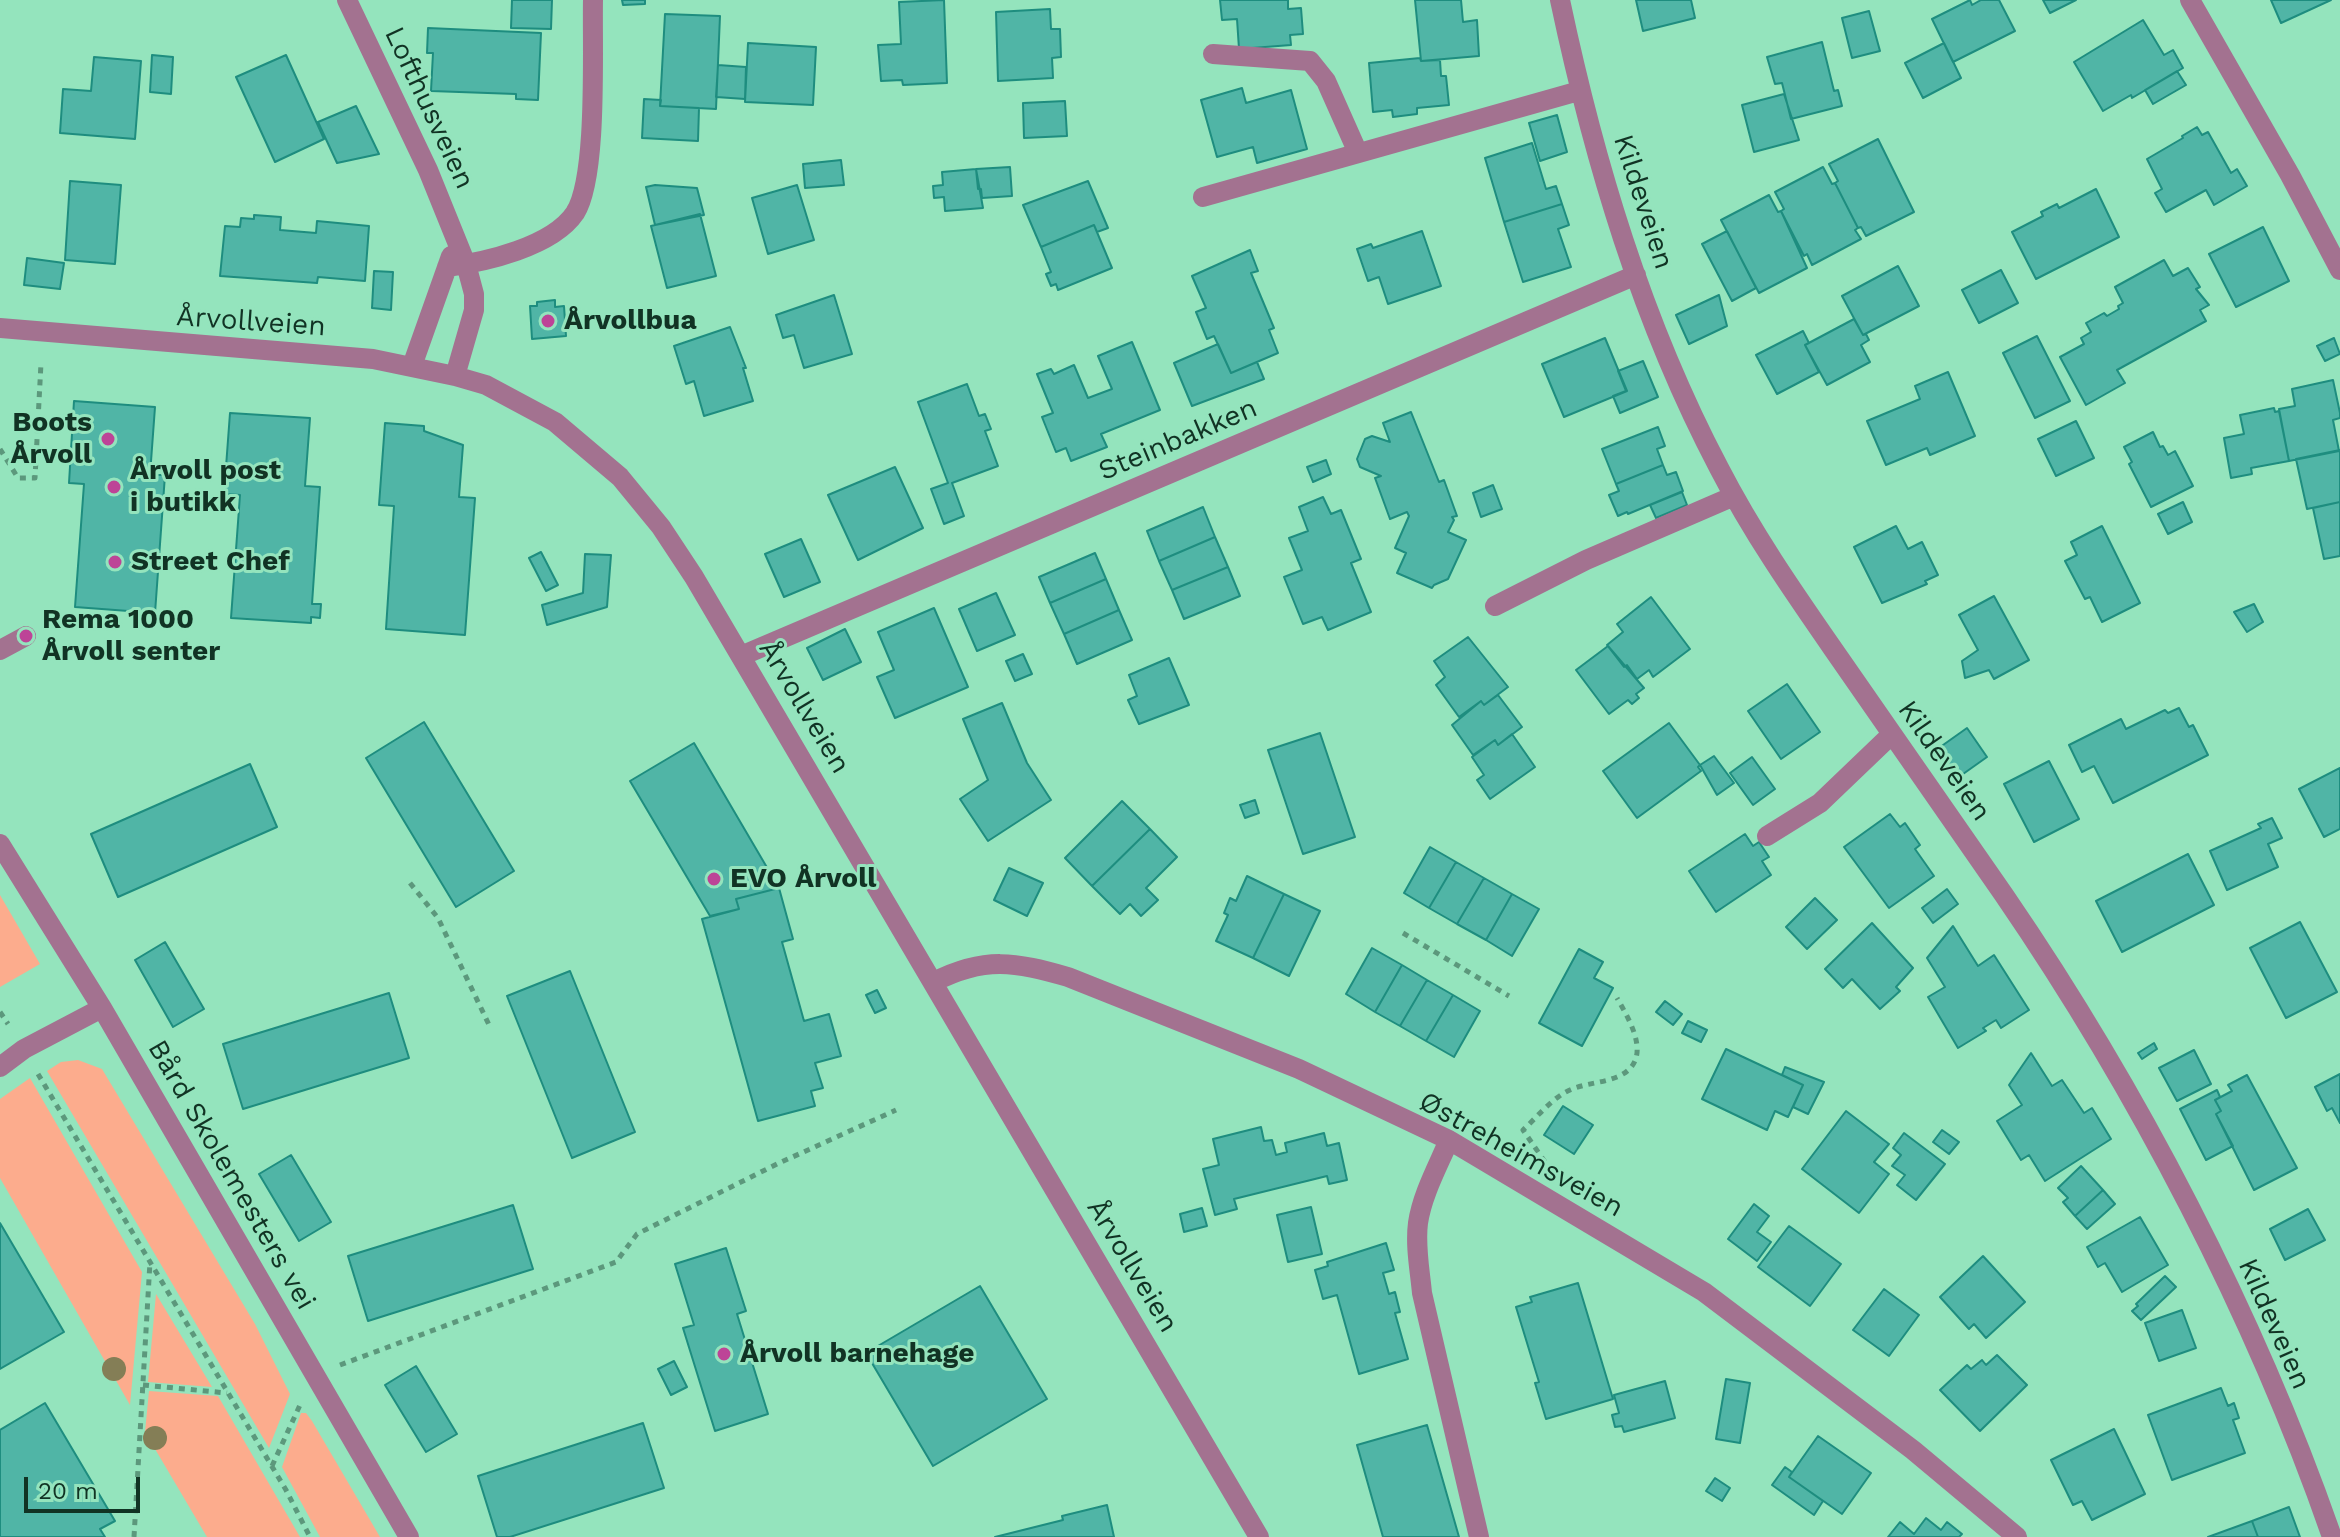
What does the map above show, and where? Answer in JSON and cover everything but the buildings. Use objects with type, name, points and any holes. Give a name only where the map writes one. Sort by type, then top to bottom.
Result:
[{"type":"street","name":"Lofthusveien","points":[[347,0],[428,170],[456,241],[457,266],[412,366]]},
{"type":"street","points":[[455,376],[474,310],[474,294],[457,266],[513,252],[540,241],[562,227],[582,200],[589,160],[593,0]]},
{"type":"street","name":"Kildeveien","points":[[1560,0],[1579,91],[1613,209],[1636,275],[1662,347],[1734,496],[1773,562],[2006,897],[2055,974],[2163,1159],[2202,1233],[2271,1383],[2332,1537]]},
{"type":"street","points":[[2190,0],[2290,175],[2340,270]]},
{"type":"street","points":[[1213,54],[1310,61],[1326,81],[1358,153]]},
{"type":"street","points":[[1203,197],[1579,91]]},
{"type":"street","name":"Steinbakken","points":[[741,656],[1636,275]]},
{"type":"street","name":"Årvollveien","points":[[0,328],[373,359],[455,376],[486,385],[555,422],[620,477],[661,527],[741,656],[1259,1537]]},
{"type":"street","points":[[1495,606],[1586,560],[1734,496]]},
{"type":"street","points":[[0,650],[26,636]]},
{"type":"street","points":[[1767,836],[1820,803],[1891,735]]},
{"type":"street","name":"Bård Skolemesters vei","points":[[0,844],[102,1008],[409,1537]]},
{"type":"street","name":"Østreheimsveien","points":[[934,982],[960,969],[980,964],[1033,967],[1068,977],[1299,1069],[1449,1140],[1704,1292],[1913,1450],[2017,1537]]},
{"type":"street","points":[[0,1067],[24,1049],[102,1008]]},
{"type":"street","points":[[1449,1140],[1421,1211],[1418,1224],[1419,1259],[1422,1293],[1479,1537]]},
{"type":"path","points":[[0,449],[18,478],[35,478],[41,363]]},
{"type":"path","points":[[410,883],[438,918],[491,1029]]},
{"type":"path","points":[[1403,933],[1509,996]]},
{"type":"path","points":[[1547,1164],[1523,1130],[1563,1094],[1582,1085],[1617,1077],[1636,1057],[1638,1043],[1634,1028],[1617,998]]},
{"type":"path","points":[[0,1012],[272,1467],[310,1537]]},
{"type":"path","points":[[335,1366],[616,1262],[637,1234],[777,1164],[896,1110]]},
{"type":"path","points":[[134,1537],[150,1262]]},
{"type":"path","points":[[143,1385],[228,1393]]},
{"type":"path","points":[[272,1467],[302,1401]]},
{"type":"shaded area","points":[[0,895],[40,964],[0,987]]},
{"type":"shaded area","points":[[78,1060],[102,1069],[255,1324],[290,1394],[269,1448],[47,1071],[61,1062]]},
{"type":"shaded area","points":[[30,1078],[142,1272],[130,1405],[0,1178],[0,1099]]},
{"type":"shaded area","points":[[156,1294],[212,1387],[148,1382]]},
{"type":"shaded area","points":[[149,1391],[218,1396],[300,1537],[207,1537],[145,1432]]},
{"type":"shaded area","points":[[301,1413],[306,1413],[312,1421],[380,1537],[320,1537],[282,1467]]},
{"type":"place","name":"Årvollbua","points":[[548,321]]},
{"type":"place","name":"Boots Årvoll","points":[[108,439]]},
{"type":"place","name":"Årvoll post i butikk","points":[[114,487]]},
{"type":"place","name":"Street Chef","points":[[115,562]]},
{"type":"place","name":"Rema 1000 Årvoll senter","points":[[26,636]]},
{"type":"place","name":"EVO Årvoll","points":[[714,879]]},
{"type":"place","name":"Årvoll barnehage","points":[[724,1354]]}]
